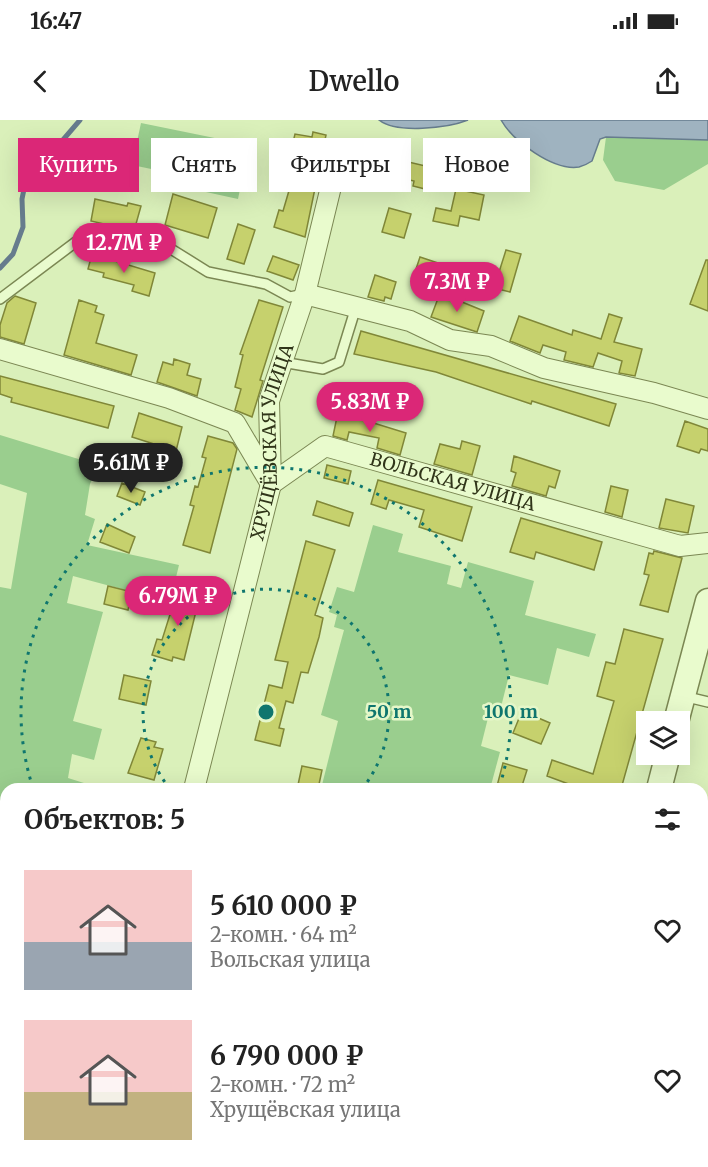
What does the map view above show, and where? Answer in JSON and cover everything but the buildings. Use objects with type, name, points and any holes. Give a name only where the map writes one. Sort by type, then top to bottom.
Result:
[{"type":"street","name":"ХРУЩЁВСКАЯ УЛИЦА","points":[[196,783],[271,484],[269,401],[305,294],[330,192]]},
{"type":"street","points":[[305,294],[410,321],[450,340],[491,346],[544,368],[654,393],[708,409]]},
{"type":"street","points":[[0,349],[169,398],[235,423],[271,484]]},
{"type":"street","name":"ВОЛЬСКАЯ УЛИЦА","points":[[271,484],[325,446],[680,546],[708,543]]},
{"type":"street","points":[[679,711],[708,601]]},
{"type":"street","points":[[660,783],[665,765]]},
{"type":"lane","points":[[0,299],[77,241],[162,244],[208,273],[266,284],[290,297],[305,294]]},
{"type":"lane","points":[[282,362],[323,369],[339,362],[356,307]]},
{"type":"lane","points":[[683,696],[708,702]]},
{"type":"green space","points":[[141,123],[215,138],[151,138],[151,169],[139,166],[138,138]]},
{"type":"green space","points":[[606,137],[708,140],[708,164],[664,190],[615,181],[603,160]]},
{"type":"green space","points":[[206,192],[239,192],[238,199]]},
{"type":"green space","points":[[0,435],[98,465],[90,484],[85,515],[95,519],[87,545],[179,565],[170,602],[73,576],[67,603],[103,612],[73,721],[102,729],[94,760],[72,754],[68,778],[84,783],[0,783],[0,587],[11,589],[27,493],[0,484]]},
{"type":"green space","points":[[373,525],[403,534],[398,552],[451,566],[447,584],[461,588],[468,562],[534,581],[525,615],[596,634],[589,657],[557,648],[548,685],[509,675],[501,707],[491,706],[481,746],[500,752],[492,783],[322,783],[338,721],[321,715],[344,630],[334,627],[337,615],[329,612],[337,587],[354,592]]},
{"type":"water","points":[[379,120],[468,120],[436,127],[409,128],[397,127]]},
{"type":"water","points":[[501,120],[708,120],[708,140],[606,137],[600,139],[592,161],[579,167],[569,167],[535,153],[530,149],[530,138],[516,138]]},
{"type":"waterway","points":[[0,268],[13,254],[23,227],[22,199],[25,184],[80,120]]}]
